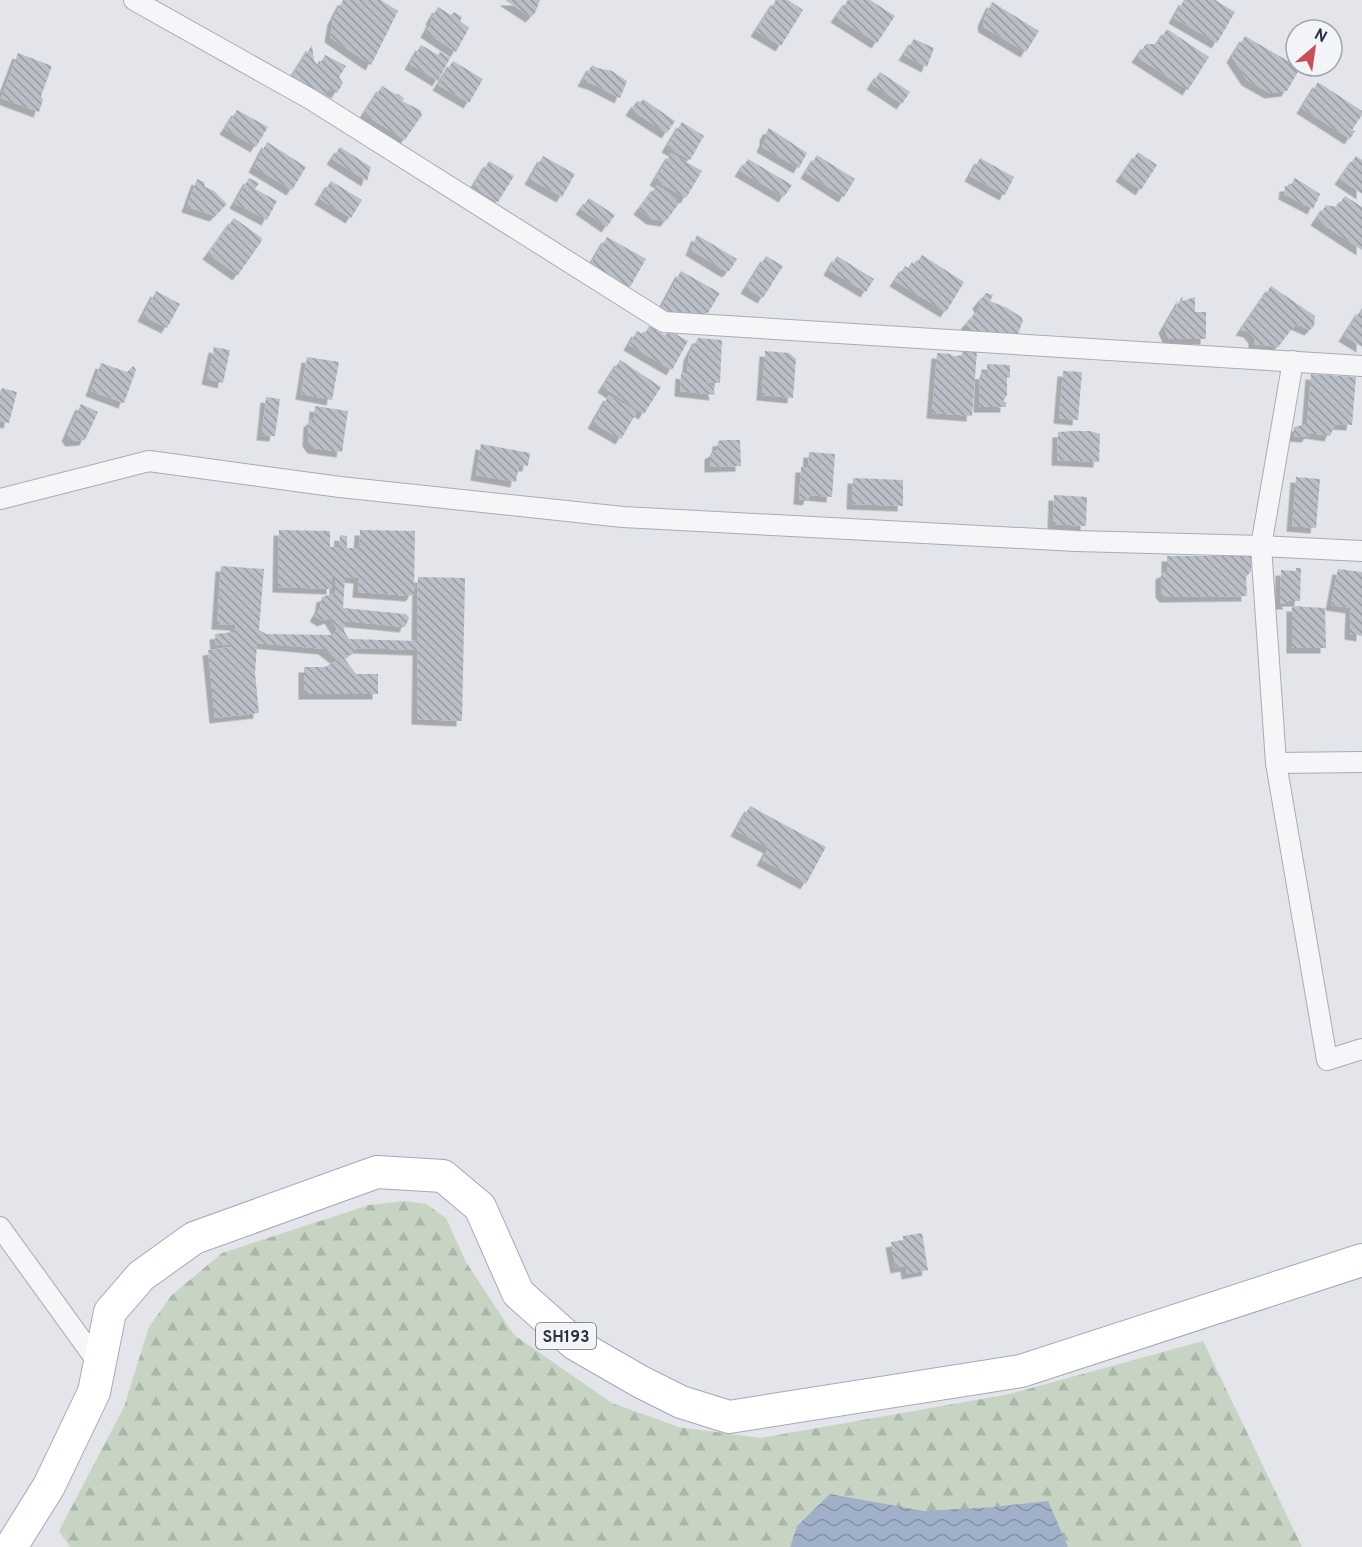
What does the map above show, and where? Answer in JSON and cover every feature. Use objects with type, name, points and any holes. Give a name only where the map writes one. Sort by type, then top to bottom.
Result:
[{"type":"main road","name":"SH193","points":[[11,1547],[50,1486],[94,1392],[110,1312],[141,1276],[194,1238],[377,1172],[443,1176],[480,1207],[518,1293],[575,1344],[681,1402],[729,1417],[1021,1371],[1362,1260]]},
{"type":"street","points":[[134,0],[312,100],[664,322],[1362,366]]},
{"type":"street","points":[[1293,361],[1261,546],[1276,762],[1327,1060],[1362,1049]]},
{"type":"street","points":[[0,499],[149,461],[340,487],[623,517],[1076,541],[1362,551]]},
{"type":"street","points":[[1276,762],[1362,762]]},
{"type":"street","points":[[0,1227],[99,1364]]},
{"type":"green space","points":[[405,1201],[426,1204],[446,1218],[466,1262],[514,1335],[612,1403],[679,1427],[761,1438],[1010,1394],[1203,1341],[1302,1547],[70,1547],[59,1531],[124,1407],[149,1327],[171,1296],[222,1253],[369,1205]]},
{"type":"water","points":[[830,1494],[924,1511],[1048,1501],[1068,1547],[790,1547],[797,1526]]},
{"type":"building","points":[[343,0],[381,0],[398,11],[371,65],[330,37],[333,19]]},
{"type":"building","points":[[505,0],[540,0],[531,17]]},
{"type":"building","points":[[776,0],[788,0],[803,10],[781,46],[756,31]]},
{"type":"building","points":[[848,0],[870,0],[895,16],[877,43],[836,17]]},
{"type":"building","points":[[1184,0],[1215,0],[1235,12],[1217,43],[1174,18]]},
{"type":"building","points":[[992,2],[1039,31],[1026,52],[984,27],[983,21]]},
{"type":"building","points":[[438,7],[451,15],[454,12],[462,17],[460,21],[469,28],[456,52],[426,32]]},
{"type":"building","points":[[1167,29],[1209,57],[1188,90],[1137,57],[1146,44],[1157,44]]},
{"type":"building","points":[[1245,36],[1284,59],[1284,78],[1294,78],[1287,91],[1270,93],[1247,80],[1232,57]]},
{"type":"building","points":[[914,39],[934,48],[927,67],[904,55]]},
{"type":"building","points":[[312,45],[314,61],[319,66],[325,55],[346,66],[339,77],[343,83],[337,93],[329,89],[324,97],[292,77]]},
{"type":"building","points":[[421,45],[438,55],[440,52],[450,58],[438,81],[410,64]]},
{"type":"building","points":[[18,53],[52,66],[41,96],[43,100],[39,112],[1,98]]},
{"type":"building","points":[[453,61],[483,79],[469,103],[438,85]]},
{"type":"building","points":[[592,65],[612,71],[627,81],[620,98],[583,81]]},
{"type":"building","points":[[880,72],[910,92],[902,104],[872,84]]},
{"type":"building","points":[[1318,82],[1362,111],[1350,139],[1302,108]]},
{"type":"building","points":[[382,86],[399,94],[404,99],[402,101],[420,110],[422,115],[405,140],[364,114]]},
{"type":"building","points":[[643,99],[675,121],[667,133],[631,110],[637,101],[641,102]]},
{"type":"building","points":[[237,110],[268,127],[256,147],[225,129]]},
{"type":"building","points":[[682,122],[704,136],[690,160],[667,147]]},
{"type":"building","points":[[769,128],[807,153],[799,168],[762,147]]},
{"type":"building","points":[[267,142],[306,167],[292,190],[254,167]]},
{"type":"building","points":[[340,147],[371,167],[367,181],[332,159]]},
{"type":"building","points":[[1138,152],[1157,165],[1141,190],[1121,176]]},
{"type":"building","points":[[671,153],[702,171],[686,198],[655,180]]},
{"type":"building","points":[[817,155],[855,179],[844,197],[806,173]]},
{"type":"building","points":[[543,156],[575,174],[562,197],[530,179]]},
{"type":"building","points":[[1356,156],[1362,160],[1362,194],[1340,179]]},
{"type":"building","points":[[980,158],[1014,177],[1005,195],[970,176]]},
{"type":"building","points":[[748,159],[792,185],[784,197],[740,171]]},
{"type":"building","points":[[489,161],[514,176],[498,202],[473,187]]},
{"type":"building","points":[[249,178],[259,183],[255,189],[277,201],[267,220],[235,203]]},
{"type":"building","points":[[1295,178],[1320,194],[1313,209],[1284,194],[1285,186],[1290,186]]},
{"type":"building","points":[[197,179],[204,182],[205,187],[214,191],[227,204],[215,216],[187,207]]},
{"type":"building","points":[[331,181],[362,200],[351,218],[320,199]]},
{"type":"building","points":[[657,185],[680,202],[666,221],[652,219],[639,209]]},
{"type":"building","points":[[1345,196],[1362,207],[1362,250],[1316,220],[1326,205],[1337,207]]},
{"type":"building","points":[[589,198],[615,215],[607,227],[581,209]]},
{"type":"building","points":[[234,218],[262,238],[238,275],[208,254]]},
{"type":"building","points":[[697,235],[737,259],[730,270],[727,272],[691,250]]},
{"type":"building","points":[[607,237],[646,259],[630,287],[591,264]]},
{"type":"building","points":[[922,255],[964,282],[946,312],[895,281],[905,266],[908,268],[912,262],[915,265]]},
{"type":"building","points":[[766,256],[783,266],[763,298],[746,288]]},
{"type":"building","points":[[837,256],[874,279],[866,292],[829,270]]},
{"type":"building","points":[[681,271],[720,293],[708,313],[659,312]]},
{"type":"building","points":[[1271,286],[1315,316],[1314,326],[1310,330],[1296,324],[1278,347],[1254,344],[1254,338],[1249,332],[1241,330]]},
{"type":"building","points":[[156,291],[180,304],[167,328],[143,316]]},
{"type":"building","points":[[986,293],[993,295],[990,301],[1021,317],[1023,321],[1017,336],[981,337],[966,324],[980,308],[978,303]]},
{"type":"building","points":[[1183,295],[1182,301],[1195,297],[1195,312],[1206,312],[1206,339],[1169,339],[1164,328]]},
{"type":"building","points":[[1362,308],[1362,347],[1344,336]]},
{"type":"building","points":[[649,326],[665,335],[670,331],[688,341],[672,370],[629,345],[637,331],[644,335]]},
{"type":"building","points":[[698,338],[722,340],[720,383],[704,382],[713,386],[715,395],[680,391],[681,373],[687,374],[689,355]]},
{"type":"building","points":[[214,347],[230,350],[223,383],[207,379]]},
{"type":"building","points":[[963,350],[977,351],[972,416],[932,413],[937,353],[961,356]]},
{"type":"building","points":[[765,351],[789,353],[796,359],[793,398],[762,395]]},
{"type":"building","points":[[307,357],[339,362],[332,400],[301,394]]},
{"type":"building","points":[[620,360],[661,387],[644,414],[603,387]]},
{"type":"building","points":[[101,363],[127,372],[133,366],[136,370],[124,403],[91,391]]},
{"type":"building","points":[[987,364],[1010,365],[1007,395],[1003,401],[1006,407],[979,407],[980,374],[987,373]]},
{"type":"building","points":[[1063,371],[1082,372],[1078,420],[1059,418]]},
{"type":"building","points":[[1311,374],[1356,377],[1352,425],[1335,424],[1330,436],[1310,433],[1307,437],[1294,436],[1294,427],[1307,424]]},
{"type":"building","points":[[2,388],[17,392],[9,423],[0,421]]},
{"type":"building","points":[[609,395],[637,412],[621,439],[593,423]]},
{"type":"building","points":[[266,397],[280,399],[275,436],[262,435]]},
{"type":"building","points":[[81,404],[98,412],[85,440],[71,441],[67,436]]},
{"type":"building","points":[[315,406],[348,411],[342,452],[313,448],[308,441],[309,422],[314,418]]},
{"type":"building","points":[[1075,431],[1100,434],[1099,462],[1057,460],[1058,432]]},
{"type":"building","points":[[740,440],[741,466],[710,467],[710,454],[717,450],[718,441]]},
{"type":"building","points":[[481,444],[530,453],[528,466],[519,465],[516,482],[476,475]]},
{"type":"building","points":[[809,452],[835,454],[832,497],[810,495],[808,500],[799,499],[801,467],[808,467]]},
{"type":"building","points":[[1296,477],[1320,479],[1316,528],[1292,526]]},
{"type":"building","points":[[853,478],[903,480],[903,506],[852,504]]},
{"type":"building","points":[[1054,495],[1087,497],[1086,526],[1053,524]]},
{"type":"building","points":[[279,530],[330,531],[330,547],[339,547],[340,535],[347,536],[347,548],[359,548],[360,530],[415,531],[414,592],[411,596],[358,592],[359,578],[345,577],[343,608],[406,614],[409,618],[405,627],[345,621],[344,631],[349,639],[417,641],[418,577],[465,578],[462,721],[417,719],[418,650],[358,648],[344,658],[356,674],[378,674],[378,694],[304,694],[304,667],[325,667],[338,660],[324,649],[257,643],[255,673],[259,713],[215,718],[208,650],[230,647],[230,644],[216,645],[215,634],[234,632],[236,625],[217,624],[221,566],[264,569],[259,630],[266,634],[333,635],[337,629],[330,618],[323,621],[315,616],[320,608],[322,597],[335,593],[335,576],[332,575],[332,589],[278,587]]},
{"type":"building","points":[[1167,556],[1251,556],[1251,571],[1246,577],[1247,596],[1165,597],[1161,592],[1161,574],[1167,571]]},
{"type":"building","points":[[1296,568],[1301,568],[1300,601],[1287,601],[1289,604],[1280,604],[1281,570],[1296,571]]},
{"type":"building","points":[[1338,569],[1362,572],[1362,636],[1350,634],[1351,608],[1331,605]]},
{"type":"building","points":[[1292,606],[1325,608],[1326,648],[1292,648]]},
{"type":"building","points":[[750,806],[826,847],[806,884],[762,860],[769,848],[736,831]]},
{"type":"building","points":[[922,1233],[928,1270],[907,1274],[906,1266],[896,1268],[891,1242],[903,1240],[903,1236]]}]
